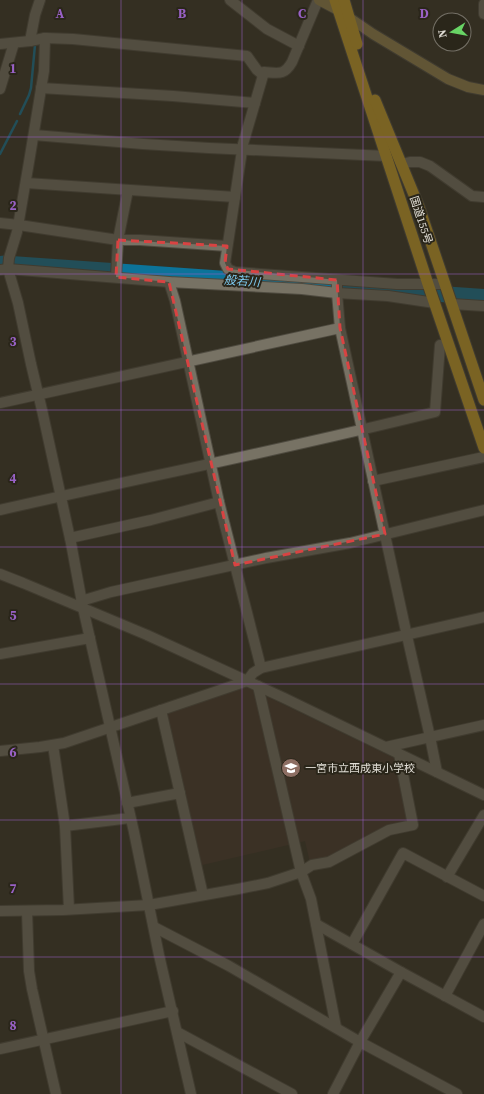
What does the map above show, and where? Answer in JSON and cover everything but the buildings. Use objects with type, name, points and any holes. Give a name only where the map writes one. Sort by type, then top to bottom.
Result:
[{"type":"highway","name":"国道155号","points":[[344,0],[366,76],[419,207],[484,400]]},
{"type":"highway","name":"国道155号","points":[[337,5],[484,448]]},
{"type":"main road","points":[[318,0],[337,5],[349,17],[373,34],[448,79],[484,90]]},
{"type":"street","points":[[30,41],[35,15],[40,0]]},
{"type":"street","points":[[230,0],[267,29],[299,46]]},
{"type":"street","points":[[318,0],[288,70],[282,73],[264,72],[242,149],[225,263],[228,269],[236,272],[388,296],[434,301]]},
{"type":"street","points":[[484,4],[484,14]]},
{"type":"street","points":[[45,38],[44,71],[26,183],[18,225],[6,263],[18,303],[61,496],[82,604],[191,1094]]},
{"type":"street","points":[[0,44],[45,38],[73,39],[247,56],[257,70],[263,75]]},
{"type":"street","points":[[0,89],[14,43]]},
{"type":"street","points":[[41,88],[173,96],[255,103]]},
{"type":"street","points":[[34,135],[143,144],[386,156]]},
{"type":"street","points":[[402,164],[420,162],[430,166],[472,196],[484,197]]},
{"type":"street","points":[[26,183],[235,197]]},
{"type":"street","points":[[116,273],[118,240],[128,190]]},
{"type":"street","points":[[0,223],[118,240],[140,240],[227,246]]},
{"type":"street","points":[[6,263],[116,273],[169,282],[302,289],[397,284],[429,286],[484,306]]},
{"type":"street","points":[[169,282],[189,361],[234,565],[261,668]]},
{"type":"street","points":[[337,287],[340,328],[437,772]]},
{"type":"street","points":[[0,403],[340,328]]},
{"type":"street","points":[[0,510],[362,430],[435,412],[440,346]]},
{"type":"street","points":[[373,481],[484,457]]},
{"type":"street","points":[[70,538],[152,520],[219,502]]},
{"type":"street","points":[[82,604],[111,592],[266,558],[350,543],[484,510]]},
{"type":"street","points":[[0,574],[82,604],[258,686],[484,795]]},
{"type":"street","points":[[0,751],[64,743],[247,681],[253,673],[261,668],[484,618]]},
{"type":"street","points":[[0,654],[90,638]]},
{"type":"street","points":[[258,686],[301,872],[311,899],[336,1027]]},
{"type":"street","points":[[162,710],[203,895]]},
{"type":"street","points":[[386,748],[484,725]]},
{"type":"street","points":[[53,745],[65,826],[69,910]]},
{"type":"street","points":[[0,911],[69,910],[149,905],[268,883],[301,872],[312,865],[329,862],[389,830],[413,825],[399,754]]},
{"type":"street","points":[[127,803],[180,793]]},
{"type":"street","points":[[447,877],[484,815]]},
{"type":"street","points":[[65,826],[130,818]]},
{"type":"street","points":[[352,944],[403,853],[484,896]]},
{"type":"street","points":[[27,911],[28,971],[56,1094]]},
{"type":"street","points":[[316,924],[484,1017]]},
{"type":"street","points":[[445,996],[484,924]]},
{"type":"street","points":[[154,927],[229,966],[360,1042],[457,1094]]},
{"type":"street","points":[[333,1094],[360,1042],[401,972]]},
{"type":"street","points":[[0,1049],[173,1011]]},
{"type":"street","points":[[177,1032],[292,1094]]},
{"type":"highlighted area","points":[[118,240],[227,246],[225,263],[228,269],[337,280],[340,328],[385,534],[235,565],[169,282],[116,277]]},
{"type":"shaded area","points":[[241,685],[398,760],[410,822],[331,858],[310,862],[305,841],[202,865],[167,713]]},
{"type":"waterway","points":[[20,114],[31,88],[35,45]]},
{"type":"waterway","points":[[0,154],[17,121]]},
{"type":"waterway","name":"般若川","points":[[0,264],[9,263],[484,297]]},
{"type":"place","name":"一宮市立西成東小学校","points":[[291,768]]}]
